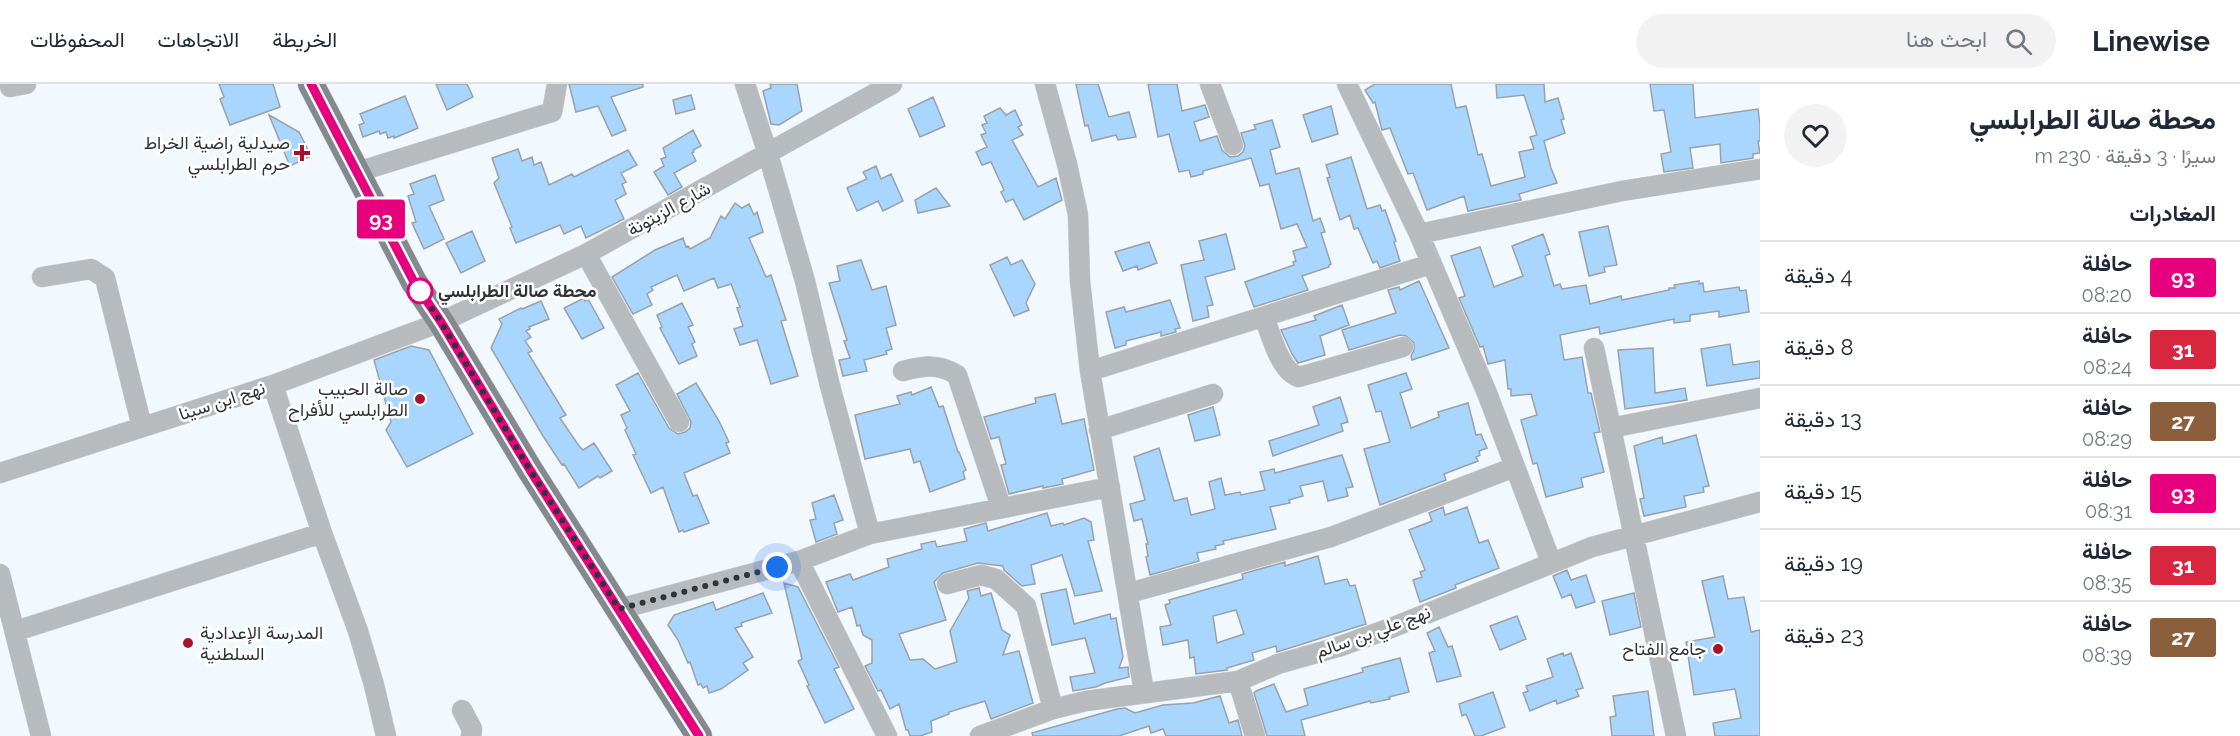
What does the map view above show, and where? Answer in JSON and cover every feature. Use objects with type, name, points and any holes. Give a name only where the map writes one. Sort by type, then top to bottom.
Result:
[{"type":"main road","points":[[311,84],[414,282],[699,736]]},
{"type":"street","points":[[357,172],[552,112],[557,84]]},
{"type":"street","points":[[745,84],[805,281],[830,386],[870,534]]},
{"type":"street","name":"شارع الزيتونة","points":[[441,322],[586,254],[768,154],[863,91],[892,84]]},
{"type":"street","points":[[1045,84],[1078,215],[1080,281],[1090,371],[1144,692]]},
{"type":"street","points":[[1210,84],[1233,145]]},
{"type":"street","points":[[1347,84],[1419,234],[1487,393],[1551,562]]},
{"type":"street","points":[[1419,234],[1622,190],[1760,169]]},
{"type":"street","points":[[586,254],[679,422]]},
{"type":"street","points":[[1090,371],[1431,264]]},
{"type":"street","points":[[42,277],[91,269],[105,278],[142,427]]},
{"type":"street","points":[[1264,317],[1283,364],[1290,373],[1299,377],[1403,347]]},
{"type":"street","name":"نهج ابن سينا","points":[[0,473],[273,385],[441,322]]},
{"type":"street","points":[[1594,348],[1676,736]]},
{"type":"street","points":[[903,371],[927,366],[940,367],[957,375],[1000,507]]},
{"type":"street","points":[[273,385],[364,652],[386,736]]},
{"type":"street","points":[[1099,430],[1213,394]]},
{"type":"street","points":[[1611,428],[1760,398]]},
{"type":"street","points":[[1129,593],[1331,537],[1515,467]]},
{"type":"street","points":[[619,609],[800,561],[870,534],[1110,487]]},
{"type":"street","name":"نهج علي بن سالم","points":[[980,736],[1053,709],[1086,701],[1238,681],[1278,664],[1338,647],[1391,628],[1551,562],[1635,534],[1760,502]]},
{"type":"street","points":[[16,631],[322,533]]},
{"type":"street","points":[[800,561],[887,736]]},
{"type":"street","points":[[0,574],[41,736]]},
{"type":"street","points":[[947,584],[981,575],[996,579],[1026,606],[1053,709]]},
{"type":"street","points":[[1238,681],[1256,736]]},
{"type":"street","points":[[462,710],[472,729],[471,736]]},
{"type":"building","points":[[219,84],[273,84],[280,107],[230,125],[220,99],[224,97]]},
{"type":"building","points":[[436,84],[467,84],[473,97],[447,110]]},
{"type":"building","points":[[569,84],[643,84],[643,87],[611,97],[626,130],[612,136],[598,106],[576,112]]},
{"type":"building","points":[[770,84],[797,84],[802,111],[779,125],[771,124],[763,91],[771,88]]},
{"type":"building","points":[[1076,84],[1098,84],[1109,117],[1129,112],[1136,137],[1118,140],[1116,135],[1092,141],[1088,125],[1085,126]]},
{"type":"building","points":[[1148,84],[1177,84],[1182,111],[1205,105],[1209,117],[1194,122],[1200,141],[1217,136],[1222,150],[1230,157],[1238,156],[1243,152],[1245,146],[1241,133],[1256,129],[1254,125],[1272,120],[1280,147],[1270,150],[1276,174],[1299,168],[1313,221],[1320,218],[1325,232],[1321,233],[1331,264],[1329,267],[1302,276],[1308,290],[1254,307],[1245,282],[1294,265],[1293,262],[1296,261],[1293,251],[1307,247],[1297,224],[1281,229],[1269,184],[1260,186],[1251,158],[1203,171],[1203,174],[1191,177],[1189,170],[1179,172],[1169,134],[1158,137]]},
{"type":"building","points":[[1375,84],[1451,84],[1456,108],[1466,106],[1478,155],[1482,154],[1491,186],[1525,177],[1519,152],[1534,149],[1530,137],[1537,135],[1524,95],[1497,98],[1496,84],[1544,84],[1545,102],[1558,98],[1564,119],[1561,120],[1565,133],[1544,141],[1557,183],[1519,194],[1521,200],[1468,211],[1464,196],[1427,210],[1413,173],[1408,174],[1390,128],[1382,130],[1375,102],[1373,103],[1365,90]]},
{"type":"building","points":[[1650,84],[1693,84],[1695,118],[1758,109],[1760,153],[1753,154],[1753,158],[1721,163],[1720,144],[1690,148],[1693,168],[1664,172],[1661,154],[1671,152],[1664,110],[1654,111]]},
{"type":"building","points":[[691,95],[695,109],[676,114],[673,100]]},
{"type":"building","points":[[405,96],[418,128],[394,138],[394,136],[388,138],[386,132],[380,134],[379,131],[363,137],[359,125],[364,123],[360,114]]},
{"type":"building","points":[[933,97],[945,126],[920,137],[908,109]]},
{"type":"building","points":[[1331,106],[1338,134],[1312,142],[1303,115]]},
{"type":"building","points":[[1000,108],[1006,115],[1015,110],[1022,125],[1018,127],[1023,135],[1012,140],[1038,187],[1056,178],[1062,200],[1024,220],[1013,199],[1006,202],[1001,192],[1004,190],[991,162],[982,165],[976,152],[987,147],[981,135],[986,133],[982,125],[987,123],[984,116]]},
{"type":"building","points":[[269,115],[299,132],[311,156],[290,166]]},
{"type":"building","points":[[693,130],[701,146],[692,153],[696,161],[674,173],[682,187],[668,195],[654,172],[664,166],[661,159],[666,157],[663,148]]},
{"type":"building","points":[[518,149],[522,161],[532,157],[534,165],[541,162],[549,185],[572,174],[574,177],[628,150],[637,165],[621,173],[626,182],[622,184],[626,194],[615,200],[624,219],[586,238],[581,226],[564,234],[560,225],[516,243],[494,183],[499,178],[492,158]]},
{"type":"building","points":[[1351,157],[1367,209],[1380,205],[1382,211],[1385,210],[1396,241],[1394,242],[1400,261],[1380,268],[1377,261],[1373,263],[1358,228],[1354,229],[1350,215],[1340,220],[1327,178],[1330,177],[1326,165]]},
{"type":"building","points":[[876,166],[881,179],[891,174],[903,201],[883,211],[878,201],[857,211],[847,188],[867,179],[863,172]]},
{"type":"building","points":[[435,175],[444,200],[429,206],[444,239],[424,249],[412,223],[416,222],[408,196],[414,194],[410,184]]},
{"type":"building","points":[[936,188],[950,206],[918,213],[915,200]]},
{"type":"building","points":[[735,203],[742,208],[749,204],[754,215],[757,212],[763,232],[749,238],[766,277],[771,275],[786,320],[781,321],[798,376],[771,384],[757,340],[740,345],[734,329],[743,326],[737,308],[740,307],[731,284],[718,288],[714,278],[684,291],[677,275],[651,287],[653,290],[647,294],[652,305],[633,314],[612,277],[655,250],[683,238],[686,247],[690,249],[710,238],[721,216],[725,219]]},
{"type":"building","points":[[1608,226],[1617,265],[1604,267],[1605,272],[1589,276],[1579,232]]},
{"type":"building","points":[[472,231],[485,261],[461,273],[446,243]]},
{"type":"building","points":[[1226,234],[1235,269],[1205,277],[1213,305],[1207,306],[1209,317],[1193,321],[1181,265],[1204,260],[1199,241]]},
{"type":"building","points":[[1543,234],[1550,254],[1545,256],[1554,286],[1560,284],[1562,289],[1586,285],[1590,304],[1621,296],[1622,300],[1669,290],[1669,288],[1675,288],[1674,285],[1699,281],[1699,284],[1703,283],[1704,292],[1739,287],[1740,291],[1746,290],[1749,312],[1719,317],[1719,311],[1690,315],[1690,321],[1674,323],[1674,319],[1600,334],[1599,327],[1560,335],[1564,360],[1582,357],[1588,393],[1591,393],[1600,432],[1594,433],[1604,472],[1581,478],[1583,487],[1546,497],[1537,463],[1533,464],[1521,420],[1537,415],[1531,394],[1511,396],[1511,389],[1508,389],[1505,360],[1488,364],[1483,346],[1480,347],[1459,298],[1465,296],[1451,256],[1480,247],[1494,287],[1523,276],[1512,246]]},
{"type":"building","points":[[1149,242],[1157,263],[1138,270],[1137,266],[1123,271],[1115,252]]},
{"type":"building","points":[[1007,257],[1011,265],[1022,260],[1035,284],[1026,303],[1029,310],[1014,316],[990,265]]},
{"type":"building","points":[[861,260],[872,290],[886,286],[896,325],[886,328],[892,349],[886,351],[887,354],[864,360],[867,371],[843,376],[839,360],[850,358],[844,341],[847,340],[829,283],[840,281],[837,266]]},
{"type":"building","points":[[1419,281],[1449,348],[1412,360],[1414,343],[1406,336],[1400,335],[1349,350],[1342,330],[1396,313],[1388,290],[1399,287],[1400,290]]},
{"type":"building","points":[[584,298],[585,301],[588,299],[604,328],[582,339],[564,308]]},
{"type":"building","points":[[1170,300],[1180,328],[1175,329],[1176,332],[1161,336],[1161,332],[1126,341],[1126,345],[1115,348],[1106,312],[1124,307],[1126,312]]},
{"type":"building","points":[[541,301],[549,319],[529,327],[530,329],[526,331],[531,337],[525,341],[532,351],[528,353],[566,415],[560,418],[579,446],[583,450],[594,443],[612,471],[600,478],[598,476],[579,488],[543,436],[491,348],[502,324],[499,319]]},
{"type":"building","points":[[682,303],[693,325],[688,327],[695,342],[692,344],[697,356],[679,364],[660,328],[662,327],[657,315]]},
{"type":"building","points":[[1342,305],[1349,325],[1320,336],[1325,355],[1298,363],[1281,330],[1316,320],[1314,316]]},
{"type":"building","points":[[1730,344],[1733,365],[1760,361],[1760,378],[1707,386],[1701,349]]},
{"type":"building","name":"صالة الحبيب الطرابلسي للأفراح","points":[[411,346],[429,350],[473,434],[407,467],[386,430],[391,422],[374,360]]},
{"type":"building","points":[[1653,348],[1655,393],[1685,388],[1687,400],[1625,409],[1618,350]]},
{"type":"building","points":[[638,373],[669,428],[678,434],[690,428],[691,422],[677,394],[696,383],[729,442],[726,443],[730,453],[684,473],[693,496],[697,495],[709,523],[679,532],[663,487],[651,493],[633,455],[636,454],[621,415],[630,411],[616,385]]},
{"type":"building","points":[[1406,373],[1412,389],[1400,393],[1411,428],[1439,417],[1438,412],[1468,403],[1476,435],[1481,434],[1487,448],[1479,451],[1480,455],[1476,457],[1478,461],[1444,474],[1446,480],[1380,505],[1364,449],[1390,442],[1381,411],[1376,412],[1368,385]]},
{"type":"building","points":[[931,387],[939,407],[943,406],[966,470],[963,472],[965,479],[930,492],[920,461],[914,463],[910,449],[865,459],[855,415],[900,404],[897,396],[911,392],[912,395]]},
{"type":"building","points":[[1055,394],[1062,424],[1084,419],[1094,470],[1062,479],[1063,484],[1009,494],[1001,465],[1006,464],[999,437],[991,439],[984,417],[1036,403],[1035,398]]},
{"type":"building","points":[[1340,397],[1348,422],[1341,424],[1343,431],[1273,456],[1269,441],[1319,425],[1313,407]]},
{"type":"building","points":[[1213,407],[1220,435],[1195,441],[1188,415]]},
{"type":"building","points":[[1696,435],[1709,486],[1703,487],[1704,492],[1684,496],[1686,507],[1644,516],[1640,499],[1644,498],[1634,446],[1662,437],[1663,444]]},
{"type":"building","points":[[1159,448],[1174,501],[1187,498],[1191,515],[1215,509],[1209,482],[1221,478],[1225,495],[1240,492],[1241,495],[1265,490],[1260,472],[1274,469],[1275,473],[1342,455],[1353,487],[1346,488],[1348,496],[1328,501],[1323,481],[1300,486],[1303,496],[1289,500],[1290,503],[1270,507],[1276,529],[1223,541],[1224,544],[1215,546],[1216,549],[1197,553],[1199,561],[1150,575],[1146,557],[1148,556],[1146,544],[1148,544],[1142,519],[1134,521],[1130,504],[1145,500],[1134,457]]},
{"type":"building","points":[[834,495],[843,520],[834,523],[837,534],[816,542],[810,520],[816,519],[812,503]]},
{"type":"building","points":[[1443,507],[1445,515],[1467,507],[1479,543],[1488,540],[1499,568],[1420,602],[1413,580],[1422,577],[1420,572],[1425,570],[1409,530],[1432,521],[1429,513]]},
{"type":"building","points":[[1047,513],[1051,526],[1063,523],[1064,525],[1084,518],[1091,522],[1094,540],[1088,541],[1102,591],[1075,596],[1062,555],[1031,565],[1035,584],[1022,586],[1004,570],[1003,566],[978,563],[943,573],[934,582],[946,620],[899,634],[910,660],[923,659],[935,669],[957,662],[950,631],[969,598],[967,591],[979,588],[981,596],[991,593],[1002,630],[1010,635],[1003,655],[1019,651],[1033,703],[991,719],[985,701],[949,712],[931,721],[932,732],[910,736],[906,730],[899,704],[890,709],[865,666],[872,663],[872,640],[863,635],[860,625],[857,626],[852,607],[838,612],[826,582],[850,574],[853,580],[889,567],[887,559],[922,549],[921,544],[935,541],[937,547],[967,541],[964,529],[986,523],[988,531]]},
{"type":"building","points":[[1318,556],[1325,584],[1347,579],[1350,586],[1355,585],[1366,624],[1277,652],[1276,646],[1252,653],[1254,660],[1227,668],[1227,670],[1196,674],[1194,657],[1190,658],[1188,640],[1163,645],[1160,627],[1171,625],[1165,605],[1170,603],[1169,600],[1243,579],[1242,574],[1285,562],[1285,566]],"holes":[[[1236,610],[1244,634],[1217,643],[1213,616]]]},
{"type":"building","points":[[1567,570],[1571,580],[1586,575],[1595,602],[1576,608],[1571,594],[1562,598],[1553,576]]},
{"type":"building","points":[[1723,576],[1728,599],[1744,597],[1751,632],[1760,630],[1760,736],[1715,736],[1713,723],[1741,718],[1735,689],[1694,695],[1686,642],[1715,637],[1702,581]]},
{"type":"building","points":[[784,583],[798,587],[839,667],[834,669],[854,709],[825,723],[798,661],[802,659]]},
{"type":"building","points":[[1066,589],[1074,624],[1110,614],[1111,619],[1116,618],[1123,657],[1119,668],[1128,667],[1129,677],[1073,691],[1070,677],[1095,673],[1085,638],[1052,645],[1041,594]]},
{"type":"building","points":[[763,593],[772,613],[741,623],[742,626],[735,628],[753,657],[743,663],[748,670],[721,689],[709,693],[707,686],[703,688],[701,684],[698,685],[690,662],[688,663],[678,640],[668,625],[674,615],[713,602],[716,610]]},
{"type":"building","points":[[1634,593],[1641,627],[1610,635],[1602,601]]},
{"type":"building","points":[[1517,616],[1526,639],[1500,650],[1490,626]]},
{"type":"building","points":[[1439,627],[1448,647],[1452,646],[1461,676],[1437,682],[1429,653],[1435,651],[1427,633]]},
{"type":"building","points":[[1563,653],[1564,656],[1571,653],[1583,688],[1576,690],[1579,696],[1557,704],[1556,700],[1530,711],[1523,693],[1528,691],[1526,686],[1553,677],[1547,659]]},
{"type":"building","points":[[1400,658],[1409,692],[1389,697],[1390,699],[1371,703],[1370,701],[1301,720],[1305,736],[1267,736],[1254,693],[1256,691],[1274,684],[1286,712],[1308,705],[1304,689],[1363,672],[1362,668]]},
{"type":"building","points":[[1648,691],[1654,736],[1612,736],[1610,717],[1616,716],[1613,696]]},
{"type":"building","points":[[1493,692],[1505,727],[1475,736],[1466,714],[1462,716],[1459,704]]},
{"type":"building","points":[[1220,696],[1229,723],[1238,720],[1242,736],[1166,736],[1163,729],[1151,733],[1149,726],[1119,736],[1033,736],[1032,733],[1117,709],[1125,708],[1135,713],[1163,705],[1193,703]]},
{"type":"bus line","name":"93","points":[[311,84],[414,282],[699,736]]},
{"type":"place","name":"صيدلية راضية الخراط حرم الطرابلسي","points":[[302,153]]},
{"type":"place","name":"محطة صالة الطرابلسي","points":[[420,291]]},
{"type":"place","name":"صالة الحبيب الطرابلسي للأفراح","points":[[420,399]]},
{"type":"place","name":"المدرسة الإعدادية السلطنية","points":[[188,643]]},
{"type":"place","name":"جامع الفتاح","points":[[1718,649]]},
{"type":"route","points":[[420,291],[619,609],[777,567]]}]
